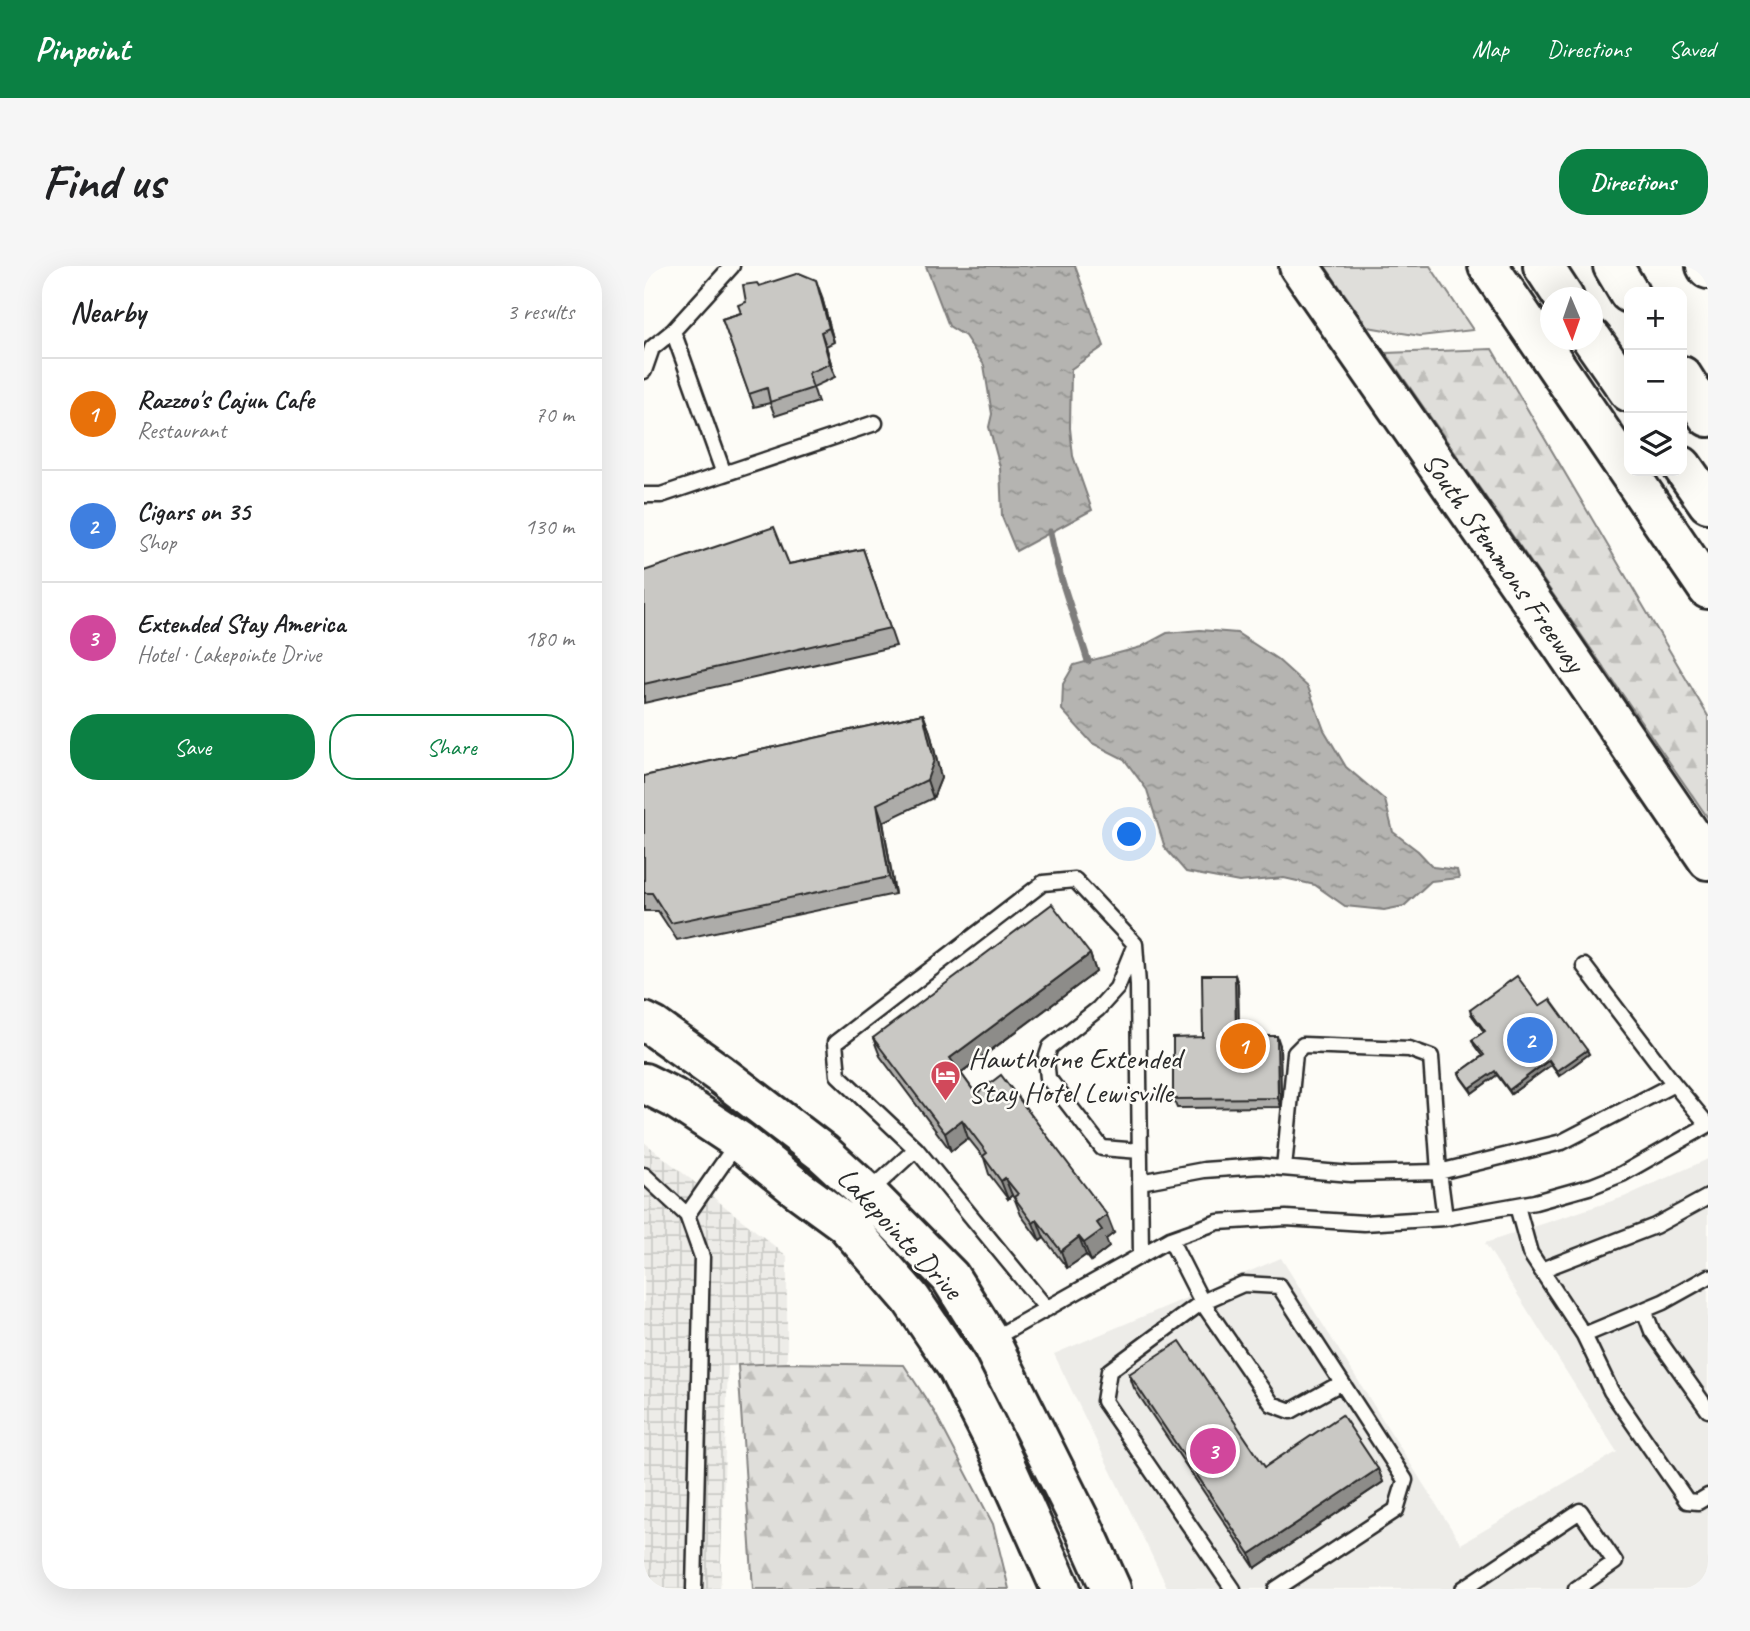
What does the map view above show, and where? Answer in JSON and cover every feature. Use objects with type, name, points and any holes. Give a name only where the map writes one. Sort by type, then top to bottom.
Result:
[{"type":"main road","name":"South Stemmons Freeway","points":[[1299,266],[1708,860]]},
{"type":"main road","points":[[1488,266],[1699,576],[1708,600]]},
{"type":"main road","points":[[1543,266],[1557,287]]},
{"type":"main road","points":[[1613,266],[1625,287]]},
{"type":"main road","points":[[1600,350],[1624,385]]},
{"type":"main road","points":[[1687,384],[1708,416]]},
{"type":"main road","points":[[1687,473],[1708,503]]},
{"type":"main road","name":"Lakepointe Drive","points":[[644,1022],[720,1074],[823,1153],[868,1194],[950,1277],[990,1341],[1111,1589]]},
{"type":"main road","name":"Lakepointe Drive","points":[[644,1083],[674,1098],[739,1141],[846,1224],[911,1299],[957,1367],[993,1438],[1061,1589]]},
{"type":"main road","points":[[957,1367],[990,1341]]},
{"type":"lane","points":[[644,371],[652,348],[673,331],[732,266]]},
{"type":"lane","points":[[673,331],[723,474]]},
{"type":"lane","points":[[644,495],[661,495],[875,423]]},
{"type":"lane","points":[[1047,1309],[916,1149],[838,1075],[835,1043],[1043,883],[1075,880],[1135,944],[1138,985],[1141,1255]]},
{"type":"lane","points":[[1135,944],[1117,988],[1098,1009],[1050,1047],[1046,1059],[1048,1078],[1102,1148],[1140,1151]]},
{"type":"lane","points":[[990,1341],[1170,1239],[1218,1222],[1286,1218],[1364,1223],[1445,1218],[1517,1206],[1592,1186],[1622,1174],[1708,1125],[1584,966]]},
{"type":"lane","points":[[1284,1168],[1295,1053],[1303,1045],[1409,1049],[1430,1056],[1445,1218]]},
{"type":"lane","points":[[1140,1182],[1204,1170],[1260,1166],[1351,1174],[1439,1172],[1562,1142],[1675,1084]]},
{"type":"lane","points":[[687,1215],[739,1141]]},
{"type":"lane","points":[[868,1194],[916,1149]]},
{"type":"lane","points":[[644,1175],[687,1215],[702,1257],[694,1589]]},
{"type":"lane","points":[[1541,1270],[1655,1226],[1708,1197]]},
{"type":"lane","points":[[1517,1206],[1530,1253],[1584,1335],[1611,1391],[1687,1501],[1698,1502],[1708,1496]]},
{"type":"lane","points":[[1170,1239],[1202,1302],[1272,1404],[1291,1411],[1341,1383]]},
{"type":"lane","points":[[1584,1335],[1663,1302],[1708,1277]]},
{"type":"lane","points":[[1233,1589],[1104,1401],[1109,1371],[1202,1302],[1243,1284],[1279,1286],[1405,1480],[1396,1510],[1276,1589]]},
{"type":"lane","points":[[1644,1310],[1652,1331],[1708,1410]]},
{"type":"lane","points":[[1463,1589],[1580,1511],[1615,1562],[1576,1589]]},
{"type":"shaded area","points":[[644,1142],[787,1256],[787,1363],[728,1366],[720,1589],[644,1589]]},
{"type":"shaded area","points":[[1708,1159],[1708,1589],[1168,1589],[1054,1354],[1281,1258],[1461,1544],[1617,1452],[1485,1243],[1624,1197]]},
{"type":"green space","points":[[1325,266],[1430,266],[1473,330],[1420,336],[1368,327]]},
{"type":"green space","points":[[1492,349],[1708,716],[1708,818],[1386,353]]},
{"type":"green space","points":[[738,1365],[904,1365],[935,1413],[993,1524],[1009,1589],[753,1589]]},
{"type":"water","points":[[926,266],[1075,266],[1104,346],[1071,369],[1070,428],[1073,456],[1092,510],[1016,551],[1002,517],[1000,467],[989,427],[992,414],[984,365],[965,336],[949,326]]},
{"type":"water","points":[[1200,630],[1237,633],[1277,659],[1308,687],[1324,730],[1346,767],[1385,800],[1393,832],[1418,851],[1433,867],[1457,870],[1459,878],[1431,881],[1404,906],[1384,910],[1345,906],[1315,885],[1284,878],[1239,882],[1186,872],[1165,848],[1147,790],[1124,759],[1092,743],[1062,710],[1063,684],[1074,665],[1141,647],[1167,633]]},
{"type":"building","points":[[799,273],[816,280],[829,328],[821,332],[830,364],[808,373],[813,388],[770,402],[767,388],[749,394],[722,319],[741,313],[738,305],[746,302],[743,285],[757,283],[759,286]]},
{"type":"building","points":[[774,527],[789,564],[863,549],[890,628],[644,684],[644,571]]},
{"type":"building","points":[[923,714],[934,760],[927,780],[877,804],[889,877],[671,923],[652,893],[644,893],[644,776]]},
{"type":"building","name":"Hawthorne Extended Stay Hotel Lewisville","points":[[1052,904],[1090,954],[950,1058],[976,1094],[1001,1075],[1107,1215],[1097,1223],[1102,1230],[1084,1243],[1079,1237],[1061,1251],[1037,1220],[1033,1223],[1014,1197],[1018,1194],[1005,1178],[1001,1181],[983,1156],[987,1153],[962,1120],[945,1133],[873,1038]]},
{"type":"building","points":[[1202,975],[1235,975],[1236,1036],[1277,1036],[1278,1098],[1173,1099],[1173,1038],[1203,1037]]},
{"type":"building","points":[[1517,976],[1539,1006],[1550,999],[1587,1050],[1557,1071],[1549,1060],[1509,1090],[1495,1071],[1470,1088],[1459,1073],[1484,1055],[1472,1040],[1485,1031],[1470,1010]]},
{"type":"building","points":[[1180,1341],[1265,1467],[1342,1415],[1378,1469],[1250,1554],[1129,1374]]},
{"type":"waterway","points":[[1050,532],[1062,581],[1088,661]]},
{"type":"place","name":"Cigars on 35","points":[[1530,1040]]},
{"type":"place","name":"Razzoo's Cajun Cafe","points":[[1243,1046]]},
{"type":"place","name":"Hawthorne Extended Stay Hotel Lewisville","points":[[945,1102]]},
{"type":"place","name":"Extended Stay America","points":[[1213,1451]]}]
